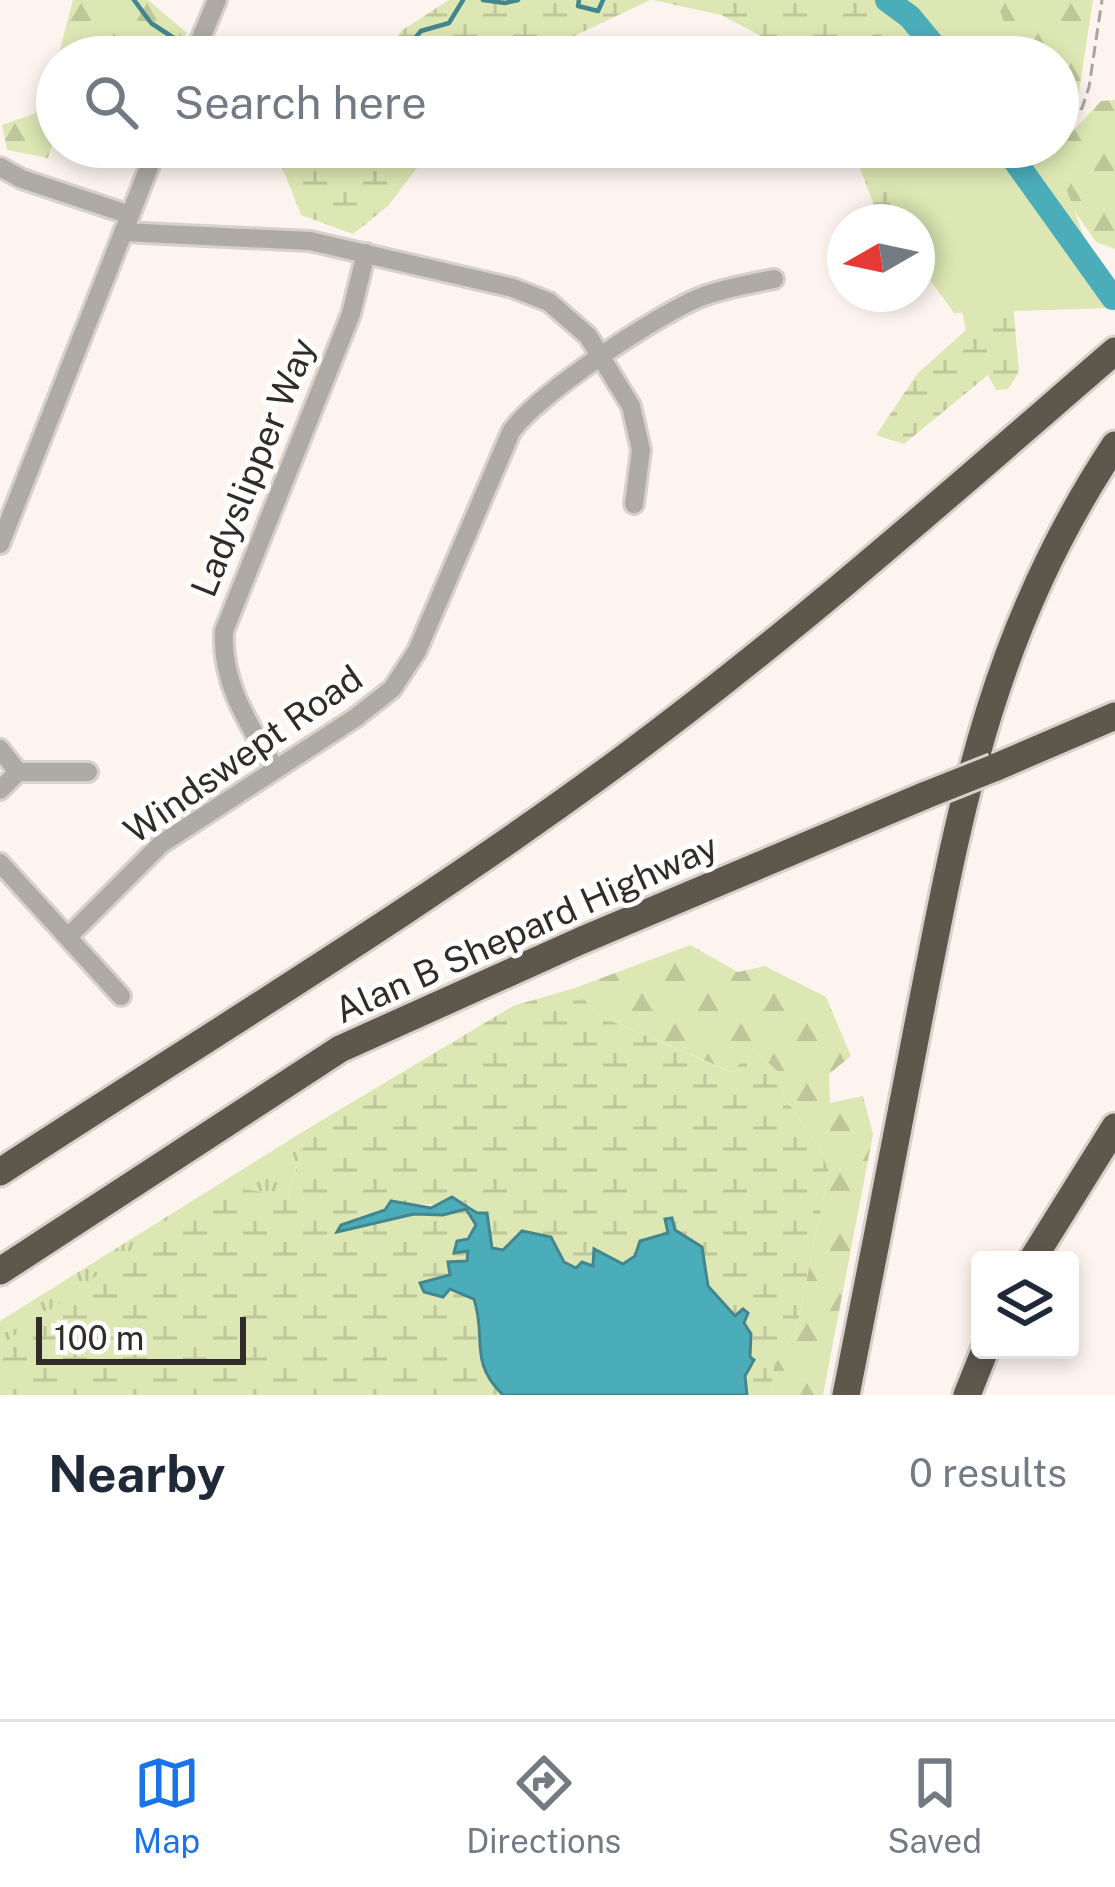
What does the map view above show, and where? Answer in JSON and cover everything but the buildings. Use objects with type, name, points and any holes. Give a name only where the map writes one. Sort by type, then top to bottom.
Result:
[{"type":"highway","points":[[0,1172],[480,858],[632,752],[795,626],[1115,351]]},
{"type":"highway","points":[[846,1395],[953,844],[976,748],[1024,609],[1068,520],[1115,445]]},
{"type":"highway","name":"Alan B Shepard Highway","points":[[0,1271],[340,1049],[580,940],[1115,716]]},
{"type":"highway","points":[[1038,1251],[1115,1127]]},
{"type":"highway","points":[[967,1395],[981,1359]]},
{"type":"street","points":[[202,36],[218,0]]},
{"type":"street","points":[[0,167],[126,224],[291,239],[531,293],[576,322],[631,406],[641,465],[634,505]]},
{"type":"street","points":[[0,544],[149,168]]},
{"type":"street","name":"Ladyslipper Way","points":[[275,770],[231,688],[224,632],[351,314],[366,253]]},
{"type":"street","name":"Windswept Road","points":[[68,937],[161,844],[392,689],[417,651],[511,432],[536,403],[702,297],[774,279]]},
{"type":"street","points":[[0,749],[18,772]]},
{"type":"street","points":[[0,790],[18,772],[88,772]]},
{"type":"street","points":[[0,862],[121,996]]},
{"type":"path","points":[[1079,112],[1089,87],[1102,0]]},
{"type":"green space","points":[[73,0],[148,0],[187,33],[186,36],[64,36]]},
{"type":"green space","points":[[449,0],[650,0],[574,36],[398,36]]},
{"type":"green space","points":[[653,0],[985,0],[971,36],[761,36],[721,15]]},
{"type":"green space","points":[[865,0],[996,0],[1009,36],[882,36]]},
{"type":"green space","points":[[985,0],[1093,0],[1079,91],[1079,36],[989,36]]},
{"type":"green space","points":[[1115,100],[1115,249],[1096,242],[1045,168],[1079,168],[1079,124],[1101,101]]},
{"type":"green space","points":[[36,113],[36,156],[7,150],[2,125]]},
{"type":"green space","points":[[281,168],[417,168],[388,206],[353,234],[301,215]]},
{"type":"green space","points":[[860,168],[987,168],[1008,248],[1019,372],[1008,389],[996,390],[988,375],[904,444],[876,435],[917,374],[966,330],[940,185],[908,204],[874,204]]},
{"type":"green space","points":[[891,168],[1059,168],[1110,308],[954,313],[935,287],[935,204],[890,204]]},
{"type":"green space","points":[[690,945],[738,972],[765,966],[826,997],[851,1056],[829,1074],[830,1103],[863,1096],[873,1134],[823,1395],[770,1395],[774,1366],[796,1330],[829,1171],[816,1142],[783,1096],[780,1074],[755,1050],[732,1072],[597,1015],[575,988]]},
{"type":"green space","points":[[575,988],[597,1015],[731,1072],[755,1050],[780,1074],[783,1096],[816,1142],[829,1171],[796,1330],[774,1366],[770,1395],[747,1395],[749,1342],[736,1317],[708,1286],[702,1247],[675,1230],[640,1241],[635,1256],[623,1264],[595,1250],[594,1266],[577,1268],[513,1241],[503,1250],[491,1248],[490,1221],[469,1205],[398,1204],[356,1218],[339,1231],[466,1208],[476,1225],[455,1252],[469,1251],[467,1261],[450,1276],[421,1283],[474,1299],[482,1360],[503,1395],[0,1395],[0,1346],[221,1185],[288,1197],[309,1128],[513,1006]]},
{"type":"green space","points":[[309,1128],[288,1197],[0,1346],[0,1321]]},
{"type":"water","points":[[452,1197],[477,1213],[487,1213],[492,1248],[503,1250],[522,1231],[551,1237],[564,1262],[576,1268],[582,1262],[593,1266],[594,1249],[623,1264],[635,1256],[640,1241],[668,1233],[665,1219],[672,1218],[675,1230],[702,1247],[708,1286],[735,1316],[743,1309],[748,1313],[744,1323],[751,1334],[750,1357],[754,1360],[745,1376],[747,1395],[503,1395],[482,1360],[474,1299],[450,1289],[443,1297],[424,1292],[420,1283],[450,1275],[448,1262],[467,1261],[468,1251],[454,1253],[457,1241],[468,1239],[476,1225],[466,1209],[443,1215],[414,1214],[337,1232],[341,1225],[385,1210],[391,1201],[431,1208]]},
{"type":"waterway","points":[[134,0],[151,23],[171,36]]},
{"type":"waterway","points":[[417,36],[449,23],[463,0]]},
{"type":"waterway","points":[[483,0],[518,0]]},
{"type":"waterway","points":[[579,0],[578,6],[598,11],[603,0]]},
{"type":"waterway","points":[[887,0],[926,36]]},
{"type":"waterway","points":[[1020,168],[1113,298]]}]
